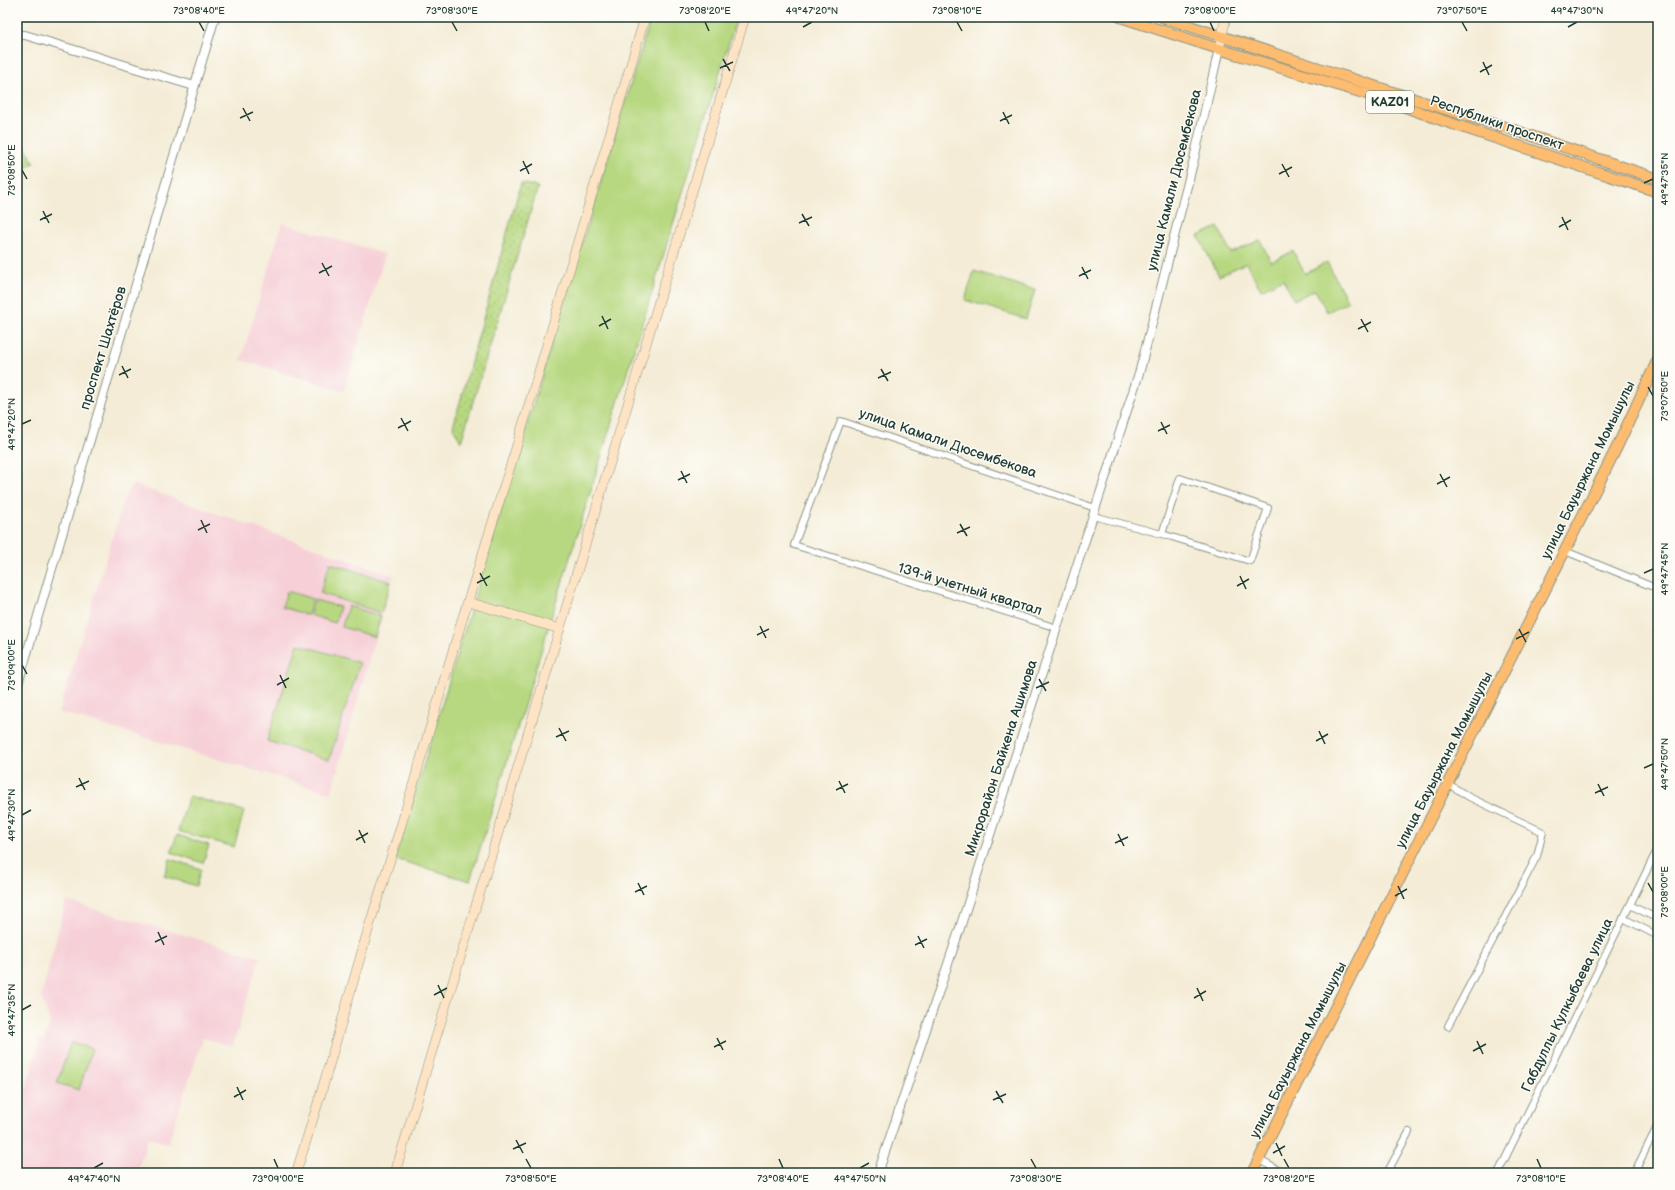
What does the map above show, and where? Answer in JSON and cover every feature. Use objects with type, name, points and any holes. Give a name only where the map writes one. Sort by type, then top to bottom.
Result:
[{"type":"main road","points":[[296,1173],[322,1090],[361,953],[516,448],[645,17]]},
{"type":"main road","points":[[395,1173],[745,17]]},
{"type":"main road","name":"Республики проспект","points":[[1120,17],[1383,99],[1658,192]]},
{"type":"main road","name":"Республики проспект","points":[[1162,17],[1510,129],[1658,179]]},
{"type":"main road","name":"улица Камали Дюсембекова","points":[[1219,49],[1226,17]]},
{"type":"main road","name":"улица Бауыржана Момышулы","points":[[1252,1173],[1617,447],[1658,359]]},
{"type":"main road","points":[[468,602],[560,629]]},
{"type":"street","name":"проспект Шахтёров","points":[[17,687],[215,17]]},
{"type":"street","points":[[17,34],[25,35],[194,86]]},
{"type":"street","name":"улица Камали Дюсембекова","points":[[1146,350],[1194,159],[1219,49]]},
{"type":"street","name":"Микрорайон Байкена Ашимова","points":[[878,1173],[1057,628],[1146,350]]},
{"type":"street","name":"улица Камали Дюсембекова","points":[[877,572],[794,545],[841,421],[1094,512]]},
{"type":"street","points":[[1094,512],[1162,534],[1250,561],[1268,508],[1180,478],[1162,534]]},
{"type":"street","points":[[1565,551],[1658,589]]},
{"type":"street","name":"139-й учетный квартал","points":[[877,572],[1057,628]]},
{"type":"street","points":[[1447,783],[1470,797],[1543,832],[1537,856],[1448,1026]]},
{"type":"street","name":"Габдуллы Кулкыбаева улица","points":[[1500,1172],[1658,848]]},
{"type":"street","points":[[1630,905],[1658,919]]},
{"type":"street","points":[[1623,918],[1658,936]]},
{"type":"street","points":[[1634,1173],[1658,1125]]},
{"type":"street","points":[[1387,1173],[1409,1132]]},
{"type":"street","points":[[1259,1160],[1284,1173]]},
{"type":"shaded area","points":[[282,223],[385,254],[344,391],[241,360]]},
{"type":"shaded area","points":[[133,484],[394,576],[391,582],[331,793],[59,712],[124,499]]},
{"type":"shaded area","points":[[66,901],[260,957],[233,1046],[203,1038],[168,1143],[148,1138],[137,1173],[17,1173],[17,1100],[23,1098],[40,1040],[44,1041],[50,1023],[41,997]]},
{"type":"green space","points":[[651,17],[737,17],[470,881],[395,859]]},
{"type":"green space","points":[[18,135],[34,163],[17,173],[17,136]]},
{"type":"green space","points":[[521,183],[538,187],[461,442],[453,427]]},
{"type":"green space","points":[[1218,227],[1231,253],[1260,240],[1271,262],[1293,251],[1305,274],[1327,262],[1348,302],[1327,312],[1315,290],[1294,300],[1283,279],[1261,290],[1246,263],[1219,276],[1198,236]]},
{"type":"green space","points":[[974,271],[1035,290],[1026,319],[965,300]]},
{"type":"green space","points":[[330,563],[391,582],[381,613],[320,593]]},
{"type":"green space","points":[[287,591],[313,599],[308,615],[282,607]]},
{"type":"green space","points":[[315,600],[340,607],[335,623],[310,615]]},
{"type":"green space","points":[[348,606],[381,616],[375,637],[342,627]]},
{"type":"green space","points":[[298,644],[360,663],[329,760],[267,741]]},
{"type":"green space","points":[[189,796],[244,811],[234,847],[178,831]]},
{"type":"green space","points":[[177,835],[209,845],[203,863],[171,852]]},
{"type":"green space","points":[[170,859],[201,869],[196,886],[164,876]]},
{"type":"green space","points":[[71,1042],[92,1049],[79,1090],[57,1083]]}]
